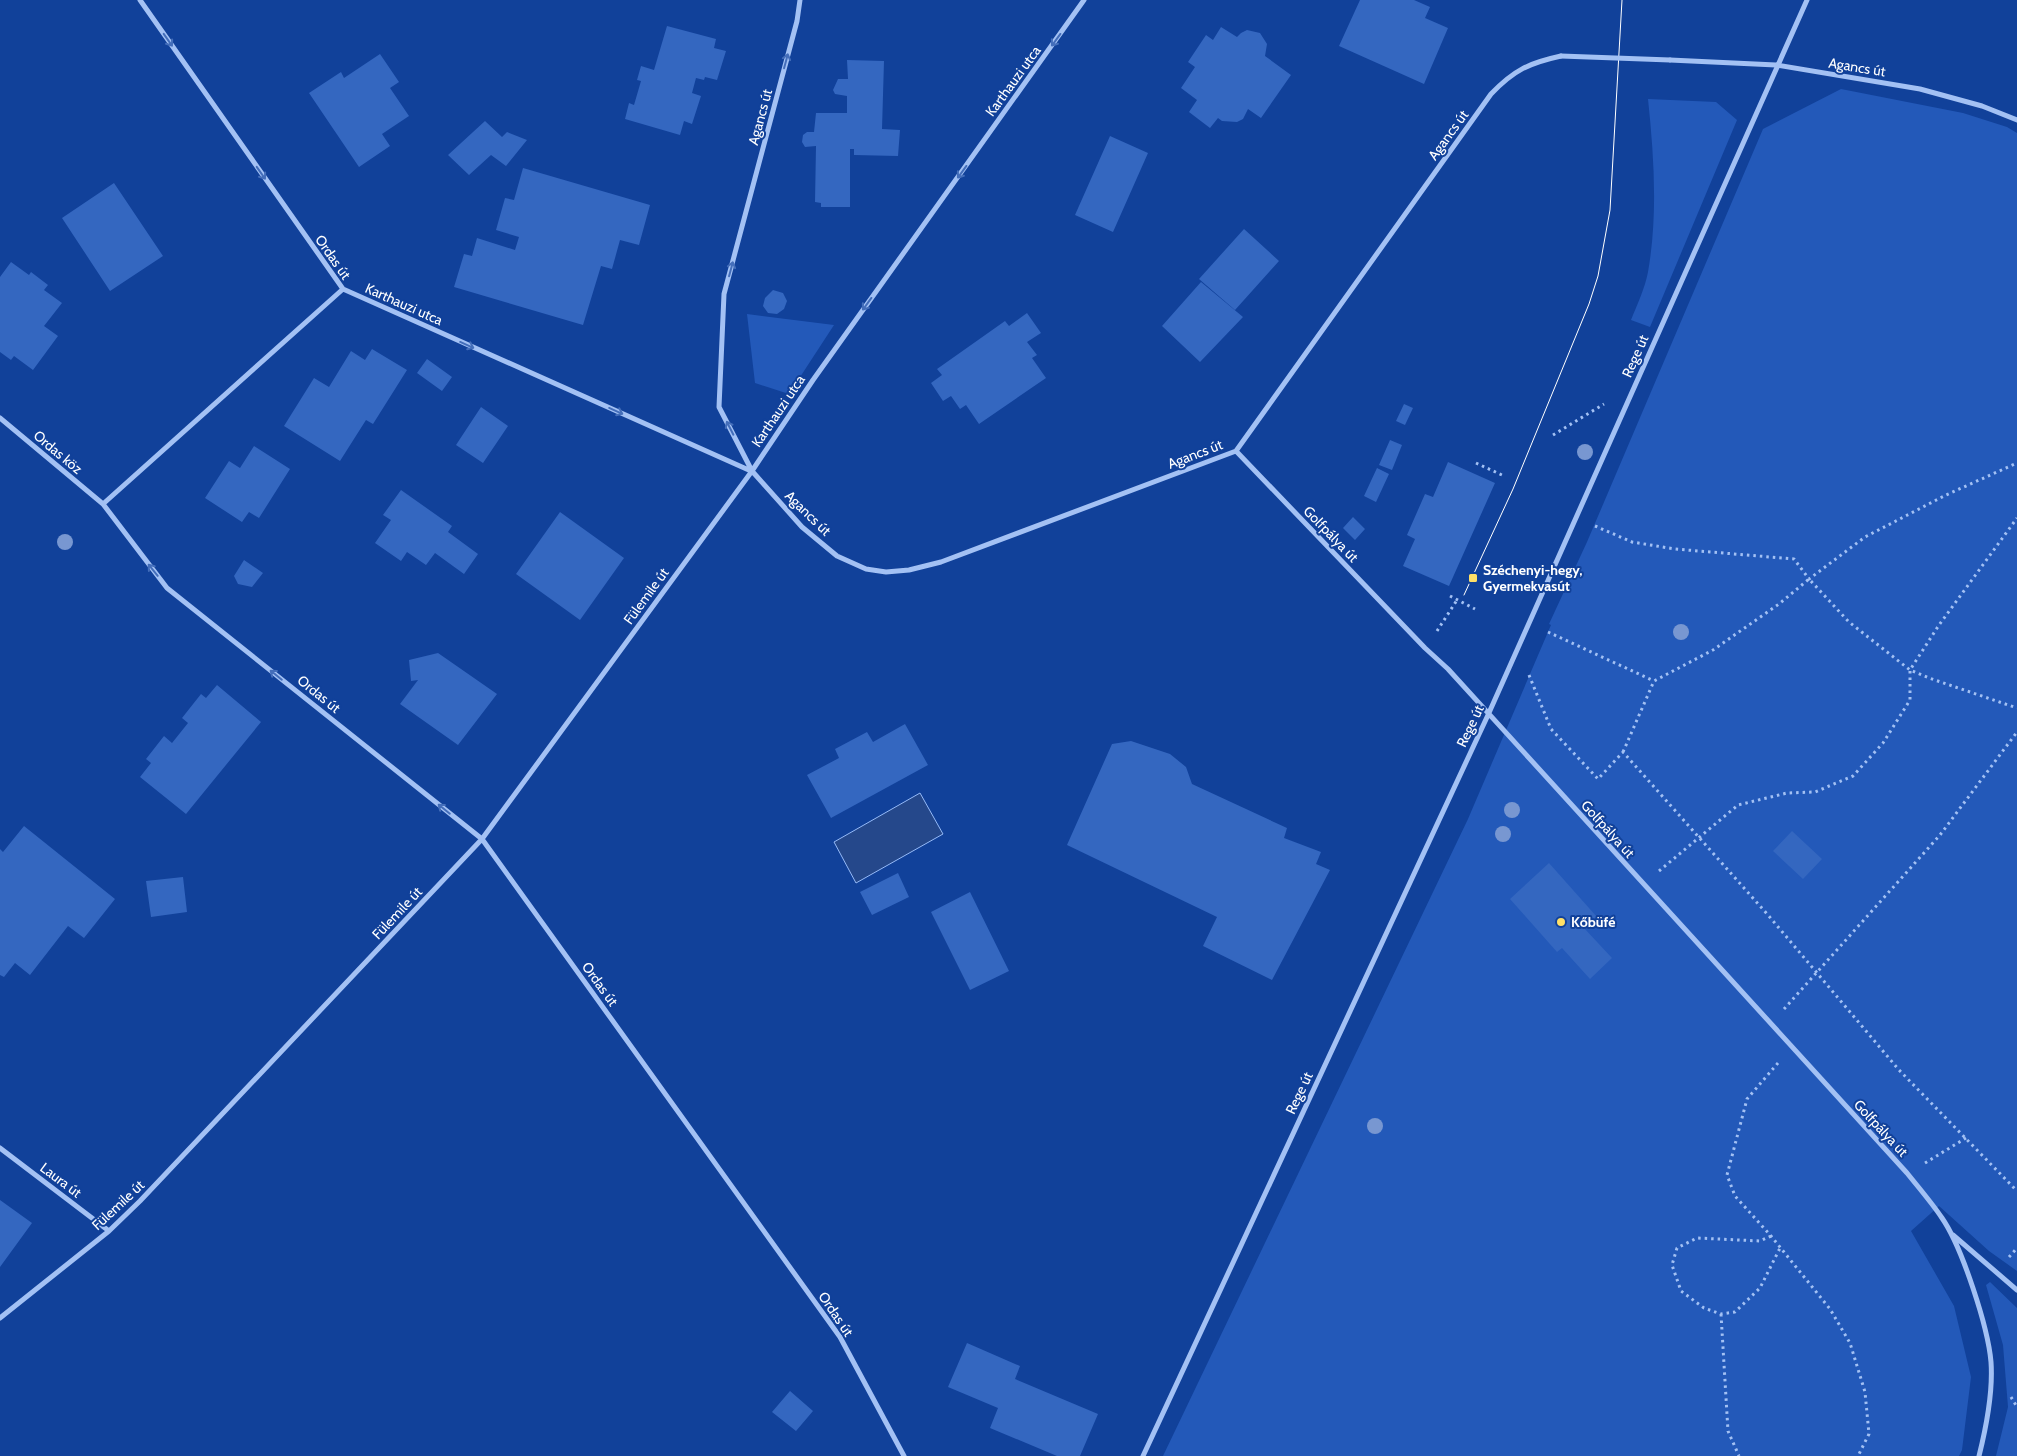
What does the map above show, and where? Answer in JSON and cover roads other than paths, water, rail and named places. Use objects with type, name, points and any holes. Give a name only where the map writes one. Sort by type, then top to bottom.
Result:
[{"type":"street","name":"Ordas út","points":[[140,0],[343,289],[102,504],[168,588],[482,839],[840,1337],[904,1456]]},
{"type":"street","name":"Agancs út","points":[[800,0],[797,21],[724,294],[719,407],[752,471],[802,527],[837,556],[866,569],[886,572],[909,570],[941,562],[1236,451],[1491,94],[1506,78],[1519,69],[1537,61],[1561,56],[1776,66],[1920,89],[1982,106],[2017,120]]},
{"type":"street","name":"Karthauzi utca","points":[[343,289],[752,471],[813,380],[1084,0]]},
{"type":"street","name":"Rege út","points":[[1142,1456],[1488,715],[1806,0]]},
{"type":"street","name":"Ordas köz","points":[[0,418],[102,504]]},
{"type":"street","name":"Golfpálya út","points":[[1236,451],[1425,648],[1448,669],[1907,1173],[1942,1219],[1951,1233],[1968,1276],[1984,1328],[1991,1362],[1989,1401],[1979,1456]]},
{"type":"street","name":"Fülemile út","points":[[0,1318],[109,1231],[140,1201],[482,839],[752,471]]},
{"type":"street","name":"Laura út","points":[[0,1148],[109,1231]]},
{"type":"street","name":"Golfpálya út","points":[[1951,1233],[2017,1290]]},
{"type":"tram line","points":[[1464,595],[1513,489],[1589,304],[1598,276],[1610,210],[1622,0]]},
{"type":"place","name":"Széchenyi-hegy, Gyermekvasút","points":[[1473,578]]},
{"type":"place","name":"Kőbüfé","points":[[1561,922]]}]
